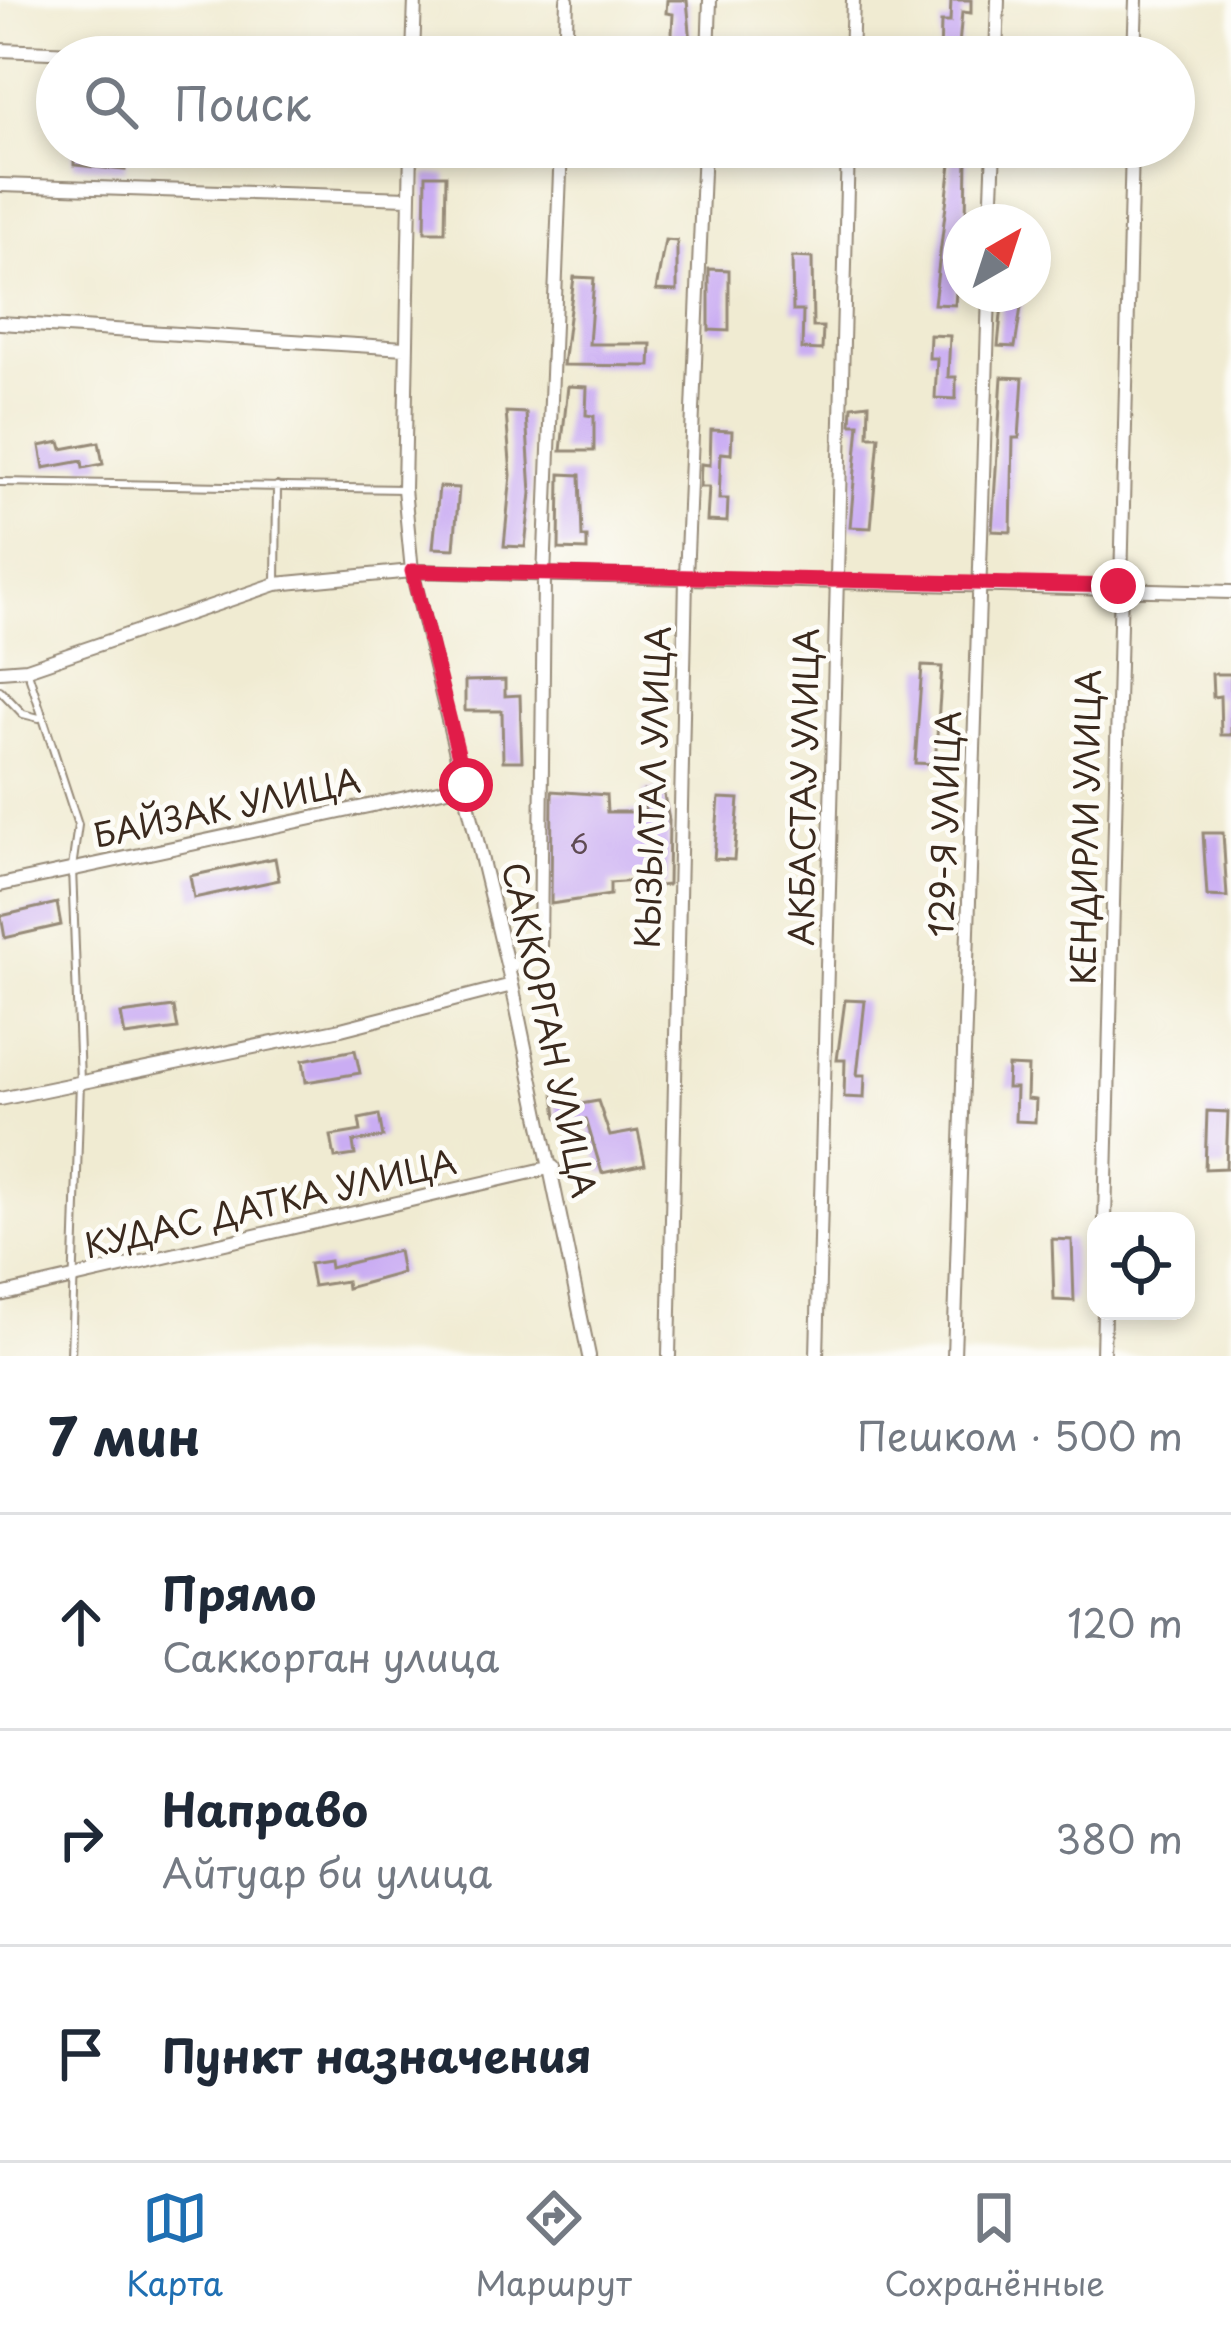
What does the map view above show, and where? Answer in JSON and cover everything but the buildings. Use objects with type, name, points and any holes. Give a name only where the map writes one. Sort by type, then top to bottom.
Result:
[{"type":"street","points":[[414,36],[415,0]]},
{"type":"street","points":[[566,36],[567,0]]},
{"type":"street","points":[[709,36],[710,0]]},
{"type":"street","points":[[852,36],[853,0]]},
{"type":"street","points":[[997,36],[998,0]]},
{"type":"street","points":[[1135,36],[1136,0]]},
{"type":"street","points":[[0,50],[36,51]]},
{"type":"street","name":"САККОРГАН УЛИЦА","points":[[411,168],[404,489],[412,571],[508,967],[589,1356]]},
{"type":"street","points":[[508,967],[540,951],[544,577],[560,168]]},
{"type":"street","name":"КЫЗЫЛТАЛ УЛИЦА","points":[[669,1356],[686,578],[703,168]]},
{"type":"street","name":"АКБАСТАУ УЛИЦА","points":[[817,1356],[847,168]]},
{"type":"street","points":[[992,204],[993,168]]},
{"type":"street","name":"КЕНДИРЛИ УЛИЦА","points":[[1106,1212],[1131,168]]},
{"type":"street","points":[[0,185],[410,198]]},
{"type":"street","name":"129-Я УЛИЦА","points":[[954,1356],[988,312]]},
{"type":"street","points":[[0,323],[405,348]]},
{"type":"street","points":[[0,670],[27,669],[275,584],[412,571],[1231,592]]},
{"type":"street","name":"БАЙЗАК УЛИЦА","points":[[0,885],[466,785]]},
{"type":"street","points":[[0,1099],[341,1029],[512,985]]},
{"type":"street","name":"КУДАС ДАТКА УЛИЦА","points":[[0,1295],[553,1167]]},
{"type":"street","points":[[1103,1356],[1104,1320]]},
{"type":"lane","points":[[0,482],[404,489]]},
{"type":"lane","points":[[275,584],[277,486]]},
{"type":"lane","points":[[27,669],[39,718],[78,824],[72,868],[80,1082],[71,1356]]},
{"type":"lane","points":[[0,690],[23,714],[39,718]]},
{"type":"route","points":[[466,785],[412,571],[1118,586]]}]
